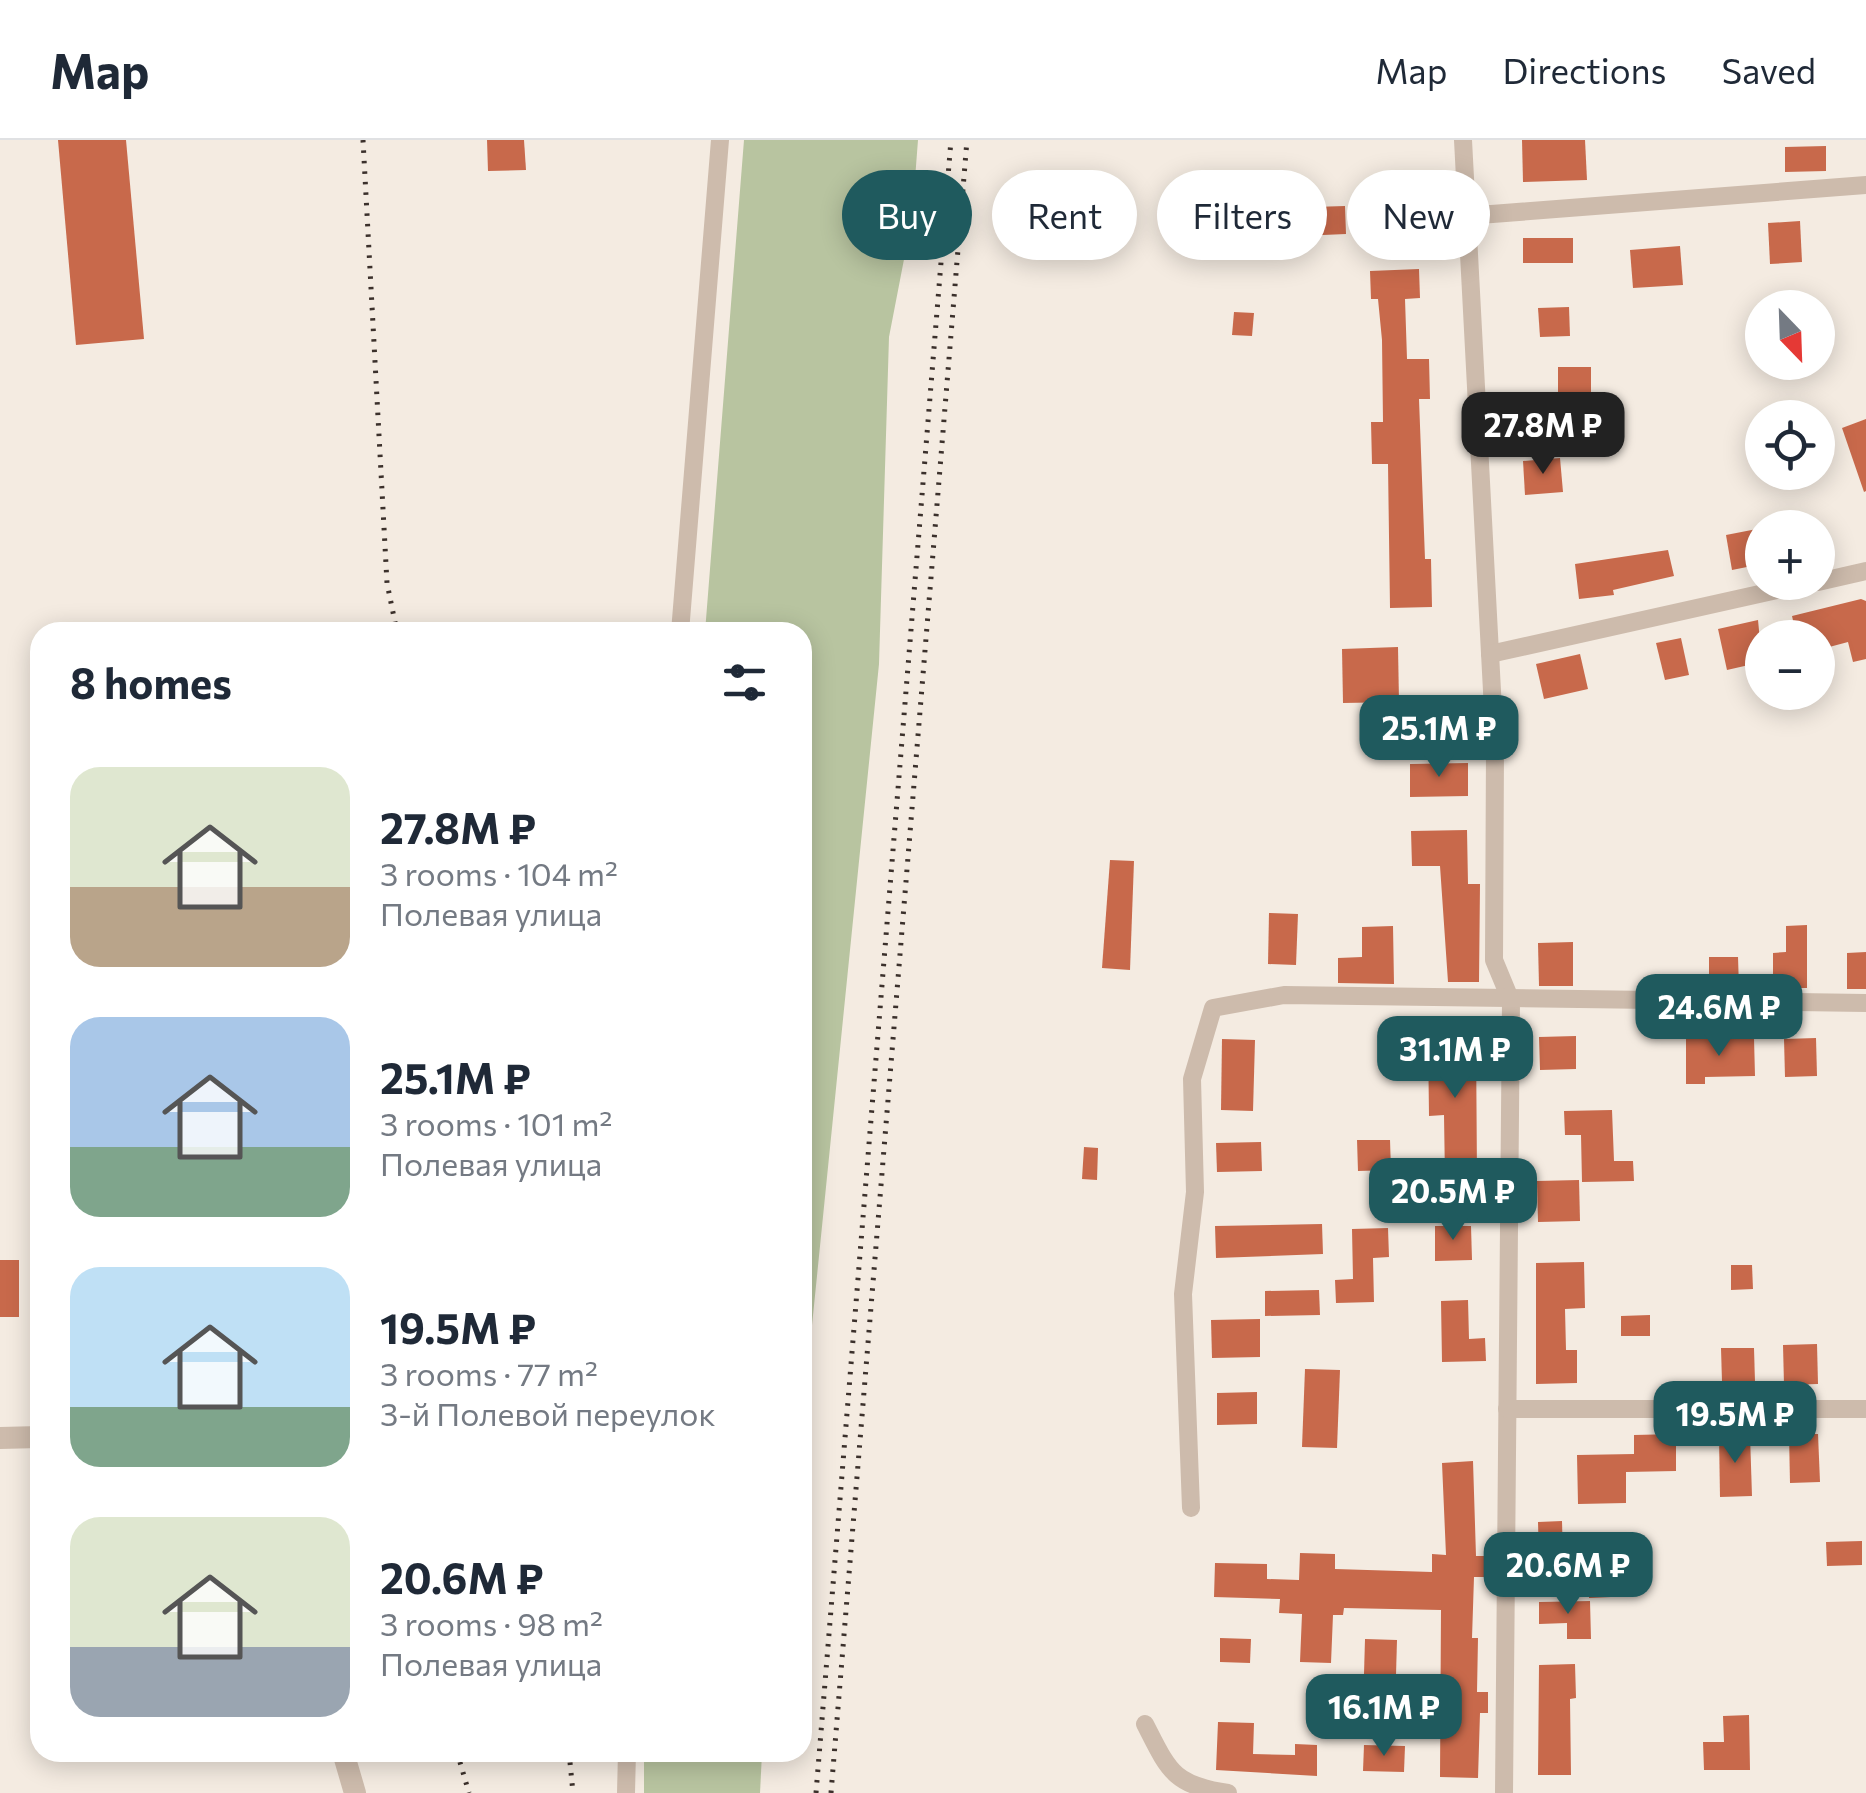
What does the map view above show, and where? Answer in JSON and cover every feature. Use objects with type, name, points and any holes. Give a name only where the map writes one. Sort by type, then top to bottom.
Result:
[{"type":"street","points":[[681,622],[720,140]]},
{"type":"street","points":[[1463,140],[1464,170]]},
{"type":"street","points":[[1490,214],[1866,185]]},
{"type":"street","points":[[1470,260],[1496,748],[1494,960],[1511,1001],[1504,1793]]},
{"type":"street","points":[[1835,578],[1866,571]]},
{"type":"street","points":[[1490,654],[1745,598]]},
{"type":"street","points":[[1191,1508],[1182,1294],[1195,1192],[1192,1079],[1213,1008],[1284,995],[1866,1003]]},
{"type":"street","points":[[1508,1409],[1866,1409]]},
{"type":"street","points":[[0,1438],[30,1437]]},
{"type":"street","points":[[1144,1724],[1170,1772],[1190,1790],[1228,1793]]},
{"type":"street","points":[[346,1762],[355,1793]]},
{"type":"street","points":[[626,1793],[627,1762]]},
{"type":"green space","points":[[744,140],[918,140],[916,170],[842,170],[842,260],[904,260],[889,337],[879,664],[812,1325],[812,622],[706,622]]},
{"type":"green space","points":[[644,1762],[762,1762],[760,1793],[644,1793]]},
{"type":"building","points":[[58,140],[126,140],[144,339],[76,345]]},
{"type":"building","points":[[487,140],[524,140],[526,170],[488,171]]},
{"type":"building","points":[[1522,140],[1585,140],[1587,180],[1523,182]]},
{"type":"building","points":[[1826,146],[1826,171],[1785,172],[1785,147]]},
{"type":"building","points":[[1345,206],[1346,234],[1327,235],[1327,207]]},
{"type":"building","points":[[1800,221],[1802,262],[1770,264],[1768,223]]},
{"type":"building","points":[[1523,238],[1573,238],[1573,263],[1523,263]]},
{"type":"building","points":[[1680,246],[1683,285],[1633,288],[1630,250]]},
{"type":"building","points":[[1419,269],[1420,298],[1405,299],[1407,359],[1429,359],[1430,399],[1419,399],[1425,559],[1431,559],[1432,607],[1390,608],[1388,464],[1372,464],[1371,422],[1383,422],[1382,340],[1378,299],[1371,299],[1370,271]]},
{"type":"building","points":[[1569,307],[1570,336],[1540,337],[1538,308]]},
{"type":"building","points":[[1234,312],[1254,313],[1252,336],[1232,335]]},
{"type":"building","points":[[1558,367],[1591,367],[1591,409],[1558,409]]},
{"type":"building","points":[[1866,419],[1866,491],[1864,492],[1842,428]]},
{"type":"building","points":[[1560,458],[1563,492],[1525,495],[1523,461]]},
{"type":"building","points":[[1745,531],[1745,567],[1732,570],[1726,535]]},
{"type":"building","points":[[1668,550],[1674,576],[1613,590],[1614,595],[1579,599],[1575,564]]},
{"type":"building","points":[[1866,601],[1866,659],[1853,662],[1848,642],[1835,645],[1835,620],[1793,620],[1792,616]]},
{"type":"building","points":[[1745,623],[1745,666],[1727,670],[1718,629]]},
{"type":"building","points":[[1681,638],[1689,675],[1665,680],[1656,643]]},
{"type":"building","points":[[1398,647],[1399,702],[1343,703],[1342,649]]},
{"type":"building","points":[[1580,654],[1588,689],[1544,699],[1536,664]]},
{"type":"building","points":[[1468,763],[1468,796],[1410,797],[1410,764]]},
{"type":"building","points":[[1467,830],[1468,884],[1480,884],[1479,982],[1448,982],[1440,866],[1412,866],[1411,831]]},
{"type":"building","points":[[1110,860],[1134,861],[1130,970],[1102,968]]},
{"type":"building","points":[[1269,913],[1298,914],[1296,965],[1268,964]]},
{"type":"building","points":[[1807,925],[1807,988],[1773,988],[1773,953],[1786,952],[1786,926]]},
{"type":"building","points":[[1393,926],[1394,984],[1338,983],[1338,958],[1362,957],[1362,927]]},
{"type":"building","points":[[1573,942],[1573,986],[1539,986],[1538,943]]},
{"type":"building","points":[[1866,952],[1866,989],[1847,989],[1847,953]]},
{"type":"building","points":[[1709,957],[1738,957],[1739,988],[1709,988]]},
{"type":"building","points":[[1476,1036],[1477,1178],[1445,1179],[1444,1115],[1429,1116],[1428,1037]]},
{"type":"building","points":[[1576,1036],[1576,1069],[1540,1070],[1539,1037]]},
{"type":"building","points":[[1754,1038],[1755,1076],[1705,1077],[1705,1084],[1686,1084],[1686,1039]]},
{"type":"building","points":[[1816,1038],[1817,1076],[1785,1077],[1784,1039]]},
{"type":"building","points":[[1222,1039],[1255,1040],[1253,1111],[1221,1110]]},
{"type":"building","points":[[1612,1110],[1614,1161],[1633,1161],[1634,1181],[1582,1182],[1581,1135],[1565,1135],[1564,1111]]},
{"type":"building","points":[[1357,1140],[1390,1140],[1391,1170],[1358,1171]]},
{"type":"building","points":[[1261,1142],[1262,1171],[1217,1172],[1216,1143]]},
{"type":"building","points":[[1084,1147],[1098,1148],[1097,1180],[1082,1179]]},
{"type":"building","points":[[1579,1180],[1580,1221],[1538,1222],[1537,1181]]},
{"type":"building","points":[[1322,1224],[1323,1254],[1216,1258],[1215,1226]]},
{"type":"building","points":[[1435,1226],[1471,1226],[1472,1260],[1435,1261]]},
{"type":"building","points":[[1388,1228],[1389,1257],[1373,1258],[1374,1302],[1336,1303],[1335,1280],[1353,1279],[1352,1229]]},
{"type":"building","points":[[0,1260],[19,1260],[19,1317],[0,1317]]},
{"type":"building","points":[[1584,1262],[1585,1308],[1565,1309],[1566,1350],[1577,1350],[1577,1383],[1536,1384],[1536,1263]]},
{"type":"building","points":[[1731,1265],[1752,1265],[1753,1289],[1731,1290]]},
{"type":"building","points":[[1319,1290],[1320,1315],[1265,1316],[1265,1291]]},
{"type":"building","points":[[1468,1300],[1469,1339],[1485,1338],[1486,1361],[1442,1362],[1441,1301]]},
{"type":"building","points":[[1650,1315],[1650,1336],[1621,1336],[1621,1316]]},
{"type":"building","points":[[1260,1319],[1260,1357],[1212,1358],[1211,1320]]},
{"type":"building","points":[[1817,1344],[1818,1384],[1784,1385],[1783,1345]]},
{"type":"building","points":[[1721,1348],[1754,1348],[1755,1382],[1722,1382]]},
{"type":"building","points":[[1305,1369],[1340,1370],[1337,1448],[1302,1447]]},
{"type":"building","points":[[1257,1392],[1257,1424],[1217,1425],[1217,1393]]},
{"type":"building","points":[[1676,1434],[1676,1471],[1626,1472],[1626,1503],[1578,1504],[1577,1455],[1634,1454],[1634,1435]]},
{"type":"building","points":[[1789,1434],[1818,1434],[1820,1482],[1790,1483]]},
{"type":"building","points":[[1750,1435],[1752,1496],[1720,1497],[1719,1436]]},
{"type":"building","points":[[1473,1461],[1476,1556],[1490,1556],[1490,1577],[1474,1577],[1472,1638],[1478,1638],[1477,1692],[1488,1692],[1488,1713],[1480,1713],[1478,1778],[1440,1777],[1441,1610],[1344,1608],[1343,1615],[1333,1615],[1331,1663],[1300,1662],[1302,1614],[1279,1613],[1280,1599],[1214,1597],[1215,1563],[1267,1564],[1267,1579],[1299,1580],[1300,1553],[1335,1554],[1335,1569],[1432,1572],[1432,1554],[1446,1555],[1442,1463]]},
{"type":"building","points":[[1562,1521],[1563,1559],[1539,1559],[1538,1522]]},
{"type":"building","points":[[1862,1541],[1862,1565],[1827,1566],[1826,1542]]},
{"type":"building","points":[[1609,1547],[1611,1597],[1589,1598],[1588,1548]]},
{"type":"building","points":[[1590,1601],[1591,1639],[1567,1639],[1567,1623],[1539,1624],[1539,1602]]},
{"type":"building","points":[[1220,1638],[1251,1639],[1250,1663],[1220,1662]]},
{"type":"building","points":[[1365,1639],[1397,1640],[1396,1675],[1364,1674]]},
{"type":"building","points":[[1575,1664],[1576,1698],[1570,1699],[1571,1775],[1538,1775],[1539,1665]]},
{"type":"building","points":[[1749,1715],[1750,1770],[1704,1770],[1703,1742],[1724,1742],[1723,1716]]},
{"type":"building","points":[[1218,1722],[1254,1723],[1253,1754],[1295,1755],[1295,1744],[1317,1745],[1317,1776],[1216,1770]]},
{"type":"building","points":[[1364,1745],[1405,1746],[1404,1772],[1363,1771]]},
{"type":"railway","points":[[363,140],[387,583],[395,622]]},
{"type":"railway","points":[[816,1793],[951,140]]},
{"type":"railway","points":[[831,1793],[967,140]]},
{"type":"railway","points":[[460,1762],[469,1793]]},
{"type":"railway","points":[[570,1762],[573,1793]]}]
